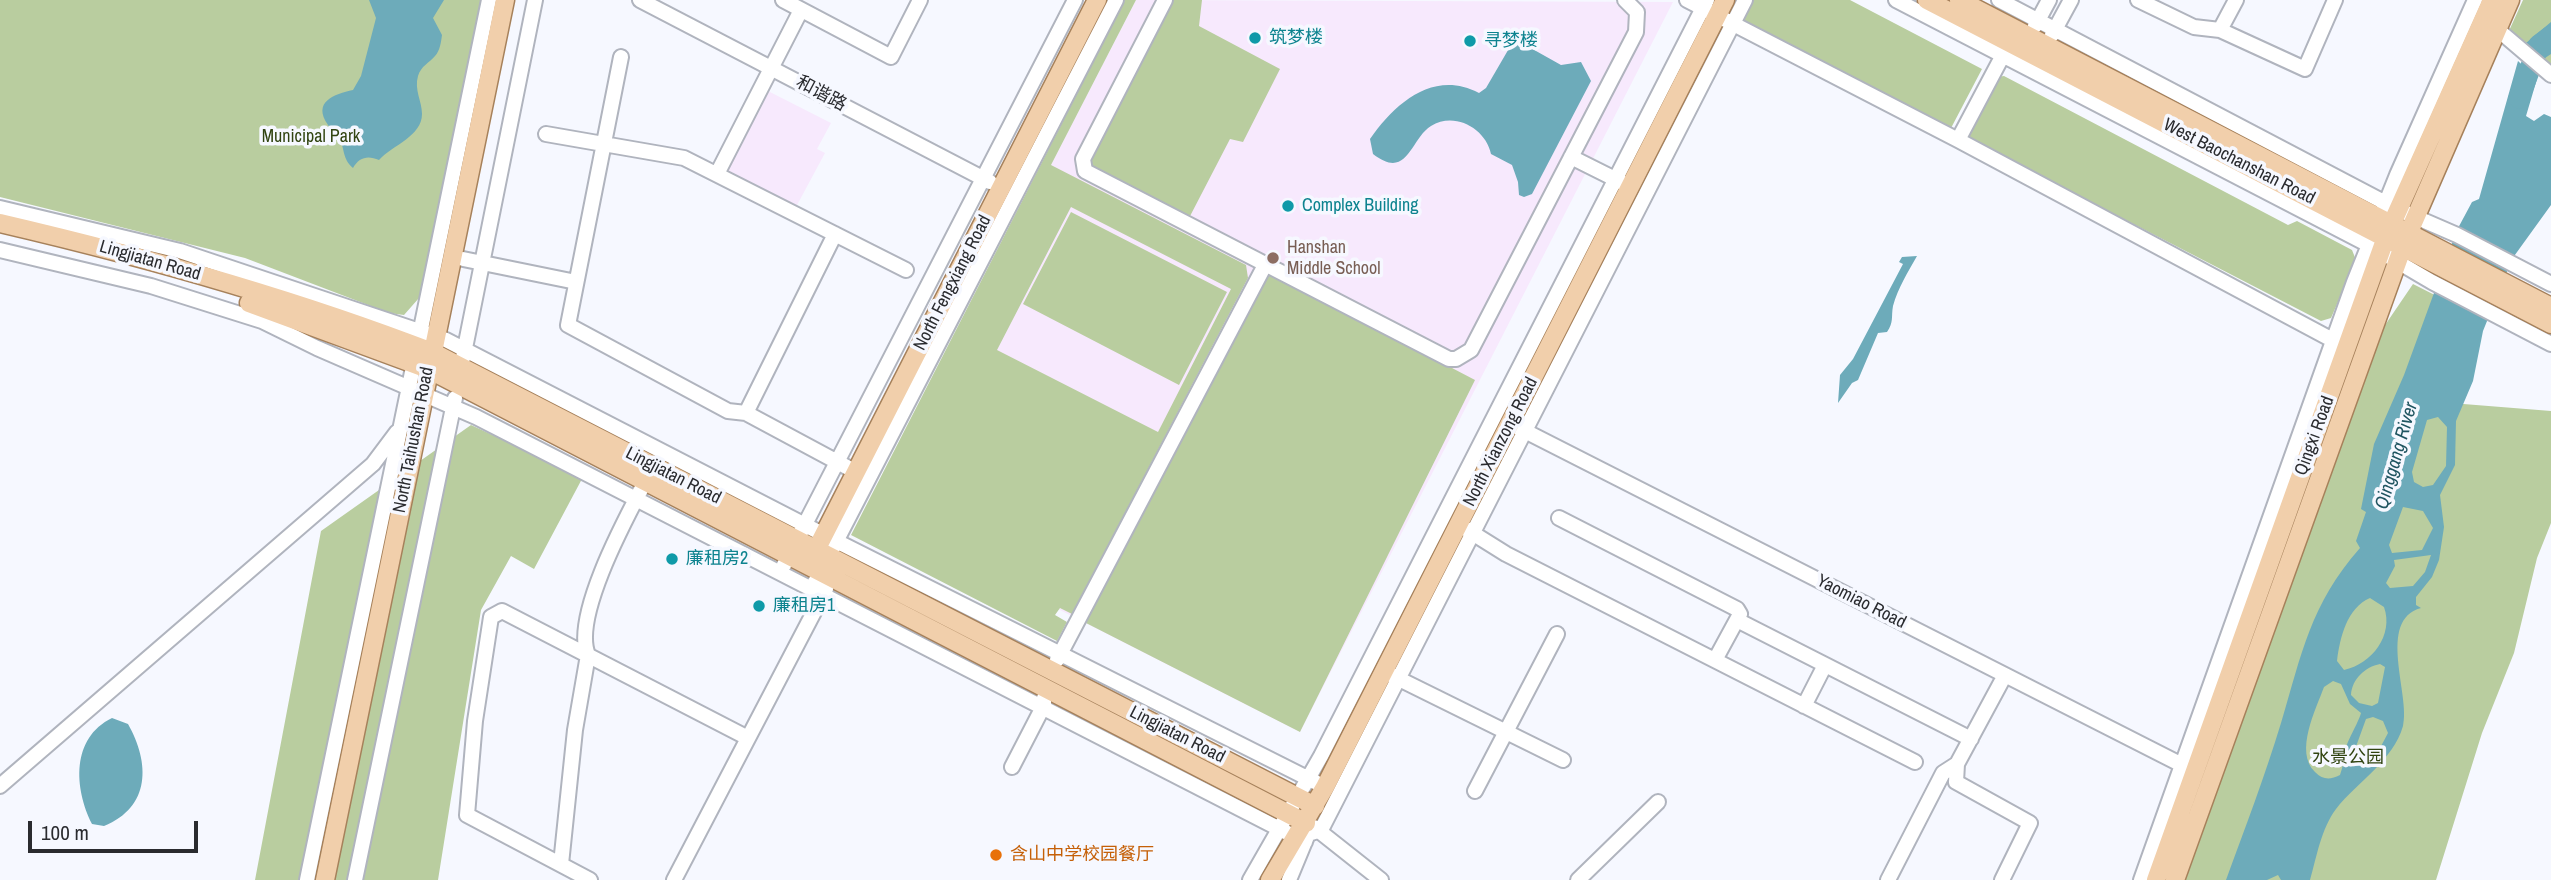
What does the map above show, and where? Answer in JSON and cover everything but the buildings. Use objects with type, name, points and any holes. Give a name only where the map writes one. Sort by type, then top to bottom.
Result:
[{"type":"main road","name":"North Taihushan Road","points":[[325,880],[430,352],[505,0]]},
{"type":"main road","name":"North Taihushan Road","points":[[430,352],[463,259],[518,0]]},
{"type":"main road","name":"North Fengxiang Road","points":[[820,572],[827,545],[856,472],[1097,0]]},
{"type":"main road","name":"West Baochanshan Road","points":[[1927,0],[2383,227]]},
{"type":"main road","name":"West Baochanshan Road","points":[[1959,0],[2440,258],[2509,293],[2551,307]]},
{"type":"main road","name":"Qingxi Road","points":[[2156,880],[2188,768],[2280,532],[2340,344],[2383,227],[2492,0]]},
{"type":"main road","name":"Qingxi Road","points":[[2175,880],[2406,239],[2510,0]]},
{"type":"main road","name":"North Xianzong Road","points":[[1270,880],[1391,675],[1517,427],[1630,186],[1721,8]]},
{"type":"main road","name":"Lingjiatan Road","points":[[0,223],[99,246],[324,312],[430,352],[796,540],[820,572],[1042,687],[1299,829]]},
{"type":"main road","name":"Lingjiatan Road","points":[[0,235],[96,257],[267,308],[430,352]]},
{"type":"main road","name":"West Baochanshan Road","points":[[2509,293],[2551,324]]},
{"type":"main road","name":"Lingjiatan Road","points":[[461,367],[645,482],[796,540],[827,545],[1051,670],[1315,806]]},
{"type":"main road","name":"North Taihushan Road","points":[[337,880],[422,392]]},
{"type":"main road","points":[[2280,532],[2298,538]]},
{"type":"street","points":[[430,352],[489,0]]},
{"type":"street","points":[[355,880],[454,407],[535,0]]},
{"type":"street","name":"和谐路","points":[[640,0],[1001,188]]},
{"type":"street","points":[[783,0],[891,57],[920,0]]},
{"type":"street","points":[[779,573],[1075,0]]},
{"type":"street","points":[[1116,0],[827,545],[1060,654],[1325,787]]},
{"type":"street","points":[[1165,0],[1083,159],[1085,171],[1437,353],[1457,359],[1471,350],[1636,32],[1637,12],[1625,0]]},
{"type":"street","points":[[1687,0],[1721,8],[1958,140],[2340,344],[2188,768],[2141,880]]},
{"type":"street","points":[[1289,880],[1299,829],[1297,797],[1707,0]]},
{"type":"street","points":[[1517,427],[1745,0]]},
{"type":"street","points":[[1896,0],[2003,55],[2406,239],[2551,344]]},
{"type":"street","points":[[1999,0],[2055,29],[2383,227]]},
{"type":"street","points":[[2029,37],[2049,0]]},
{"type":"street","points":[[2046,46],[2071,0]]},
{"type":"street","points":[[2138,0],[2194,27],[2220,30],[2305,69],[2306,61],[2335,0]]},
{"type":"street","points":[[2220,30],[2236,0]]},
{"type":"street","points":[[2383,227],[2475,0]]},
{"type":"street","points":[[718,172],[802,10]]},
{"type":"street","points":[[2497,29],[2551,75]]},
{"type":"street","points":[[1958,140],[2003,55]]},
{"type":"street","points":[[621,57],[568,324],[728,411],[746,413],[856,472]]},
{"type":"street","points":[[547,134],[684,158],[718,172],[906,270]]},
{"type":"street","points":[[1571,157],[1630,186]]},
{"type":"street","points":[[0,208],[180,251],[461,367]]},
{"type":"street","points":[[746,413],[835,234]]},
{"type":"street","points":[[2406,239],[2551,284]]},
{"type":"street","points":[[0,250],[205,301],[278,327],[317,348],[422,392],[817,593],[1299,829],[1381,880]]},
{"type":"street","points":[[463,259],[576,282]]},
{"type":"street","points":[[1013,766],[1044,705],[1042,687],[1265,265]]},
{"type":"street","points":[[0,786],[373,464],[422,392]]},
{"type":"street","name":"Yaomiao Road","points":[[1517,427],[2211,779]]},
{"type":"street","points":[[307,880],[400,428]]},
{"type":"street","points":[[561,864],[575,730],[588,655],[584,645],[594,589],[645,482]]},
{"type":"street","points":[[1559,518],[1737,609],[1740,614],[1715,660]]},
{"type":"street","points":[[1465,529],[1506,554],[1915,762]]},
{"type":"street","points":[[674,880],[748,738],[817,593],[820,572]]},
{"type":"street","points":[[590,880],[467,815],[475,720],[491,617],[502,611],[748,738]]},
{"type":"street","points":[[1737,620],[1971,739]]},
{"type":"street","points":[[1475,791],[1557,634]]},
{"type":"street","points":[[1804,706],[1825,665]]},
{"type":"street","points":[[1250,880],[1299,829],[1391,675],[1563,760]]},
{"type":"street","points":[[2002,880],[2030,823],[1956,782],[1957,764],[2005,675]]},
{"type":"street","points":[[1888,880],[1943,773],[1957,764]]},
{"type":"street","points":[[1578,880],[1658,802]]},
{"type":"shaded area","name":"Hanshan Middle School","points":[[1136,0],[1673,2],[1300,732],[871,514]]},
{"type":"shaded area","points":[[766,90],[831,123],[817,149],[825,153],[796,207],[725,170]]},
{"type":"green space","name":"Municipal Park","points":[[0,0],[483,0],[419,298],[404,315],[389,313],[245,258],[0,197]]},
{"type":"green space","points":[[1125,0],[1136,0],[1051,165],[1246,265],[1248,278],[1072,614],[1060,608],[1055,615],[1067,622],[1057,641],[851,535]],"holes":[[[1071,207],[1231,289],[1158,432],[997,350]]]},
{"type":"green space","points":[[1171,0],[1202,0],[1199,26],[1280,69],[1243,142],[1230,139],[1188,220],[1092,172],[1087,161]]},
{"type":"green space","points":[[1750,0],[1850,0],[1982,69],[1950,130],[1740,20]]},
{"type":"green space","points":[[2523,0],[2551,0],[2551,69],[2508,33]]},
{"type":"green space","points":[[2004,76],[2288,225],[2297,221],[2352,250],[2356,260],[2331,318],[2321,321],[1969,139],[1967,133],[1997,77]]},
{"type":"green space","points":[[1071,212],[1227,292],[1179,385],[1023,304]]},
{"type":"green space","points":[[1270,273],[1475,380],[1300,732],[1086,623],[1262,274]]},
{"type":"green space","name":"水景公园","points":[[2413,284],[2480,318],[2451,403],[2551,411],[2551,523],[2537,558],[2514,653],[2482,733],[2436,880],[2175,880],[2364,356]]},
{"type":"green space","points":[[471,425],[583,477],[534,569],[511,556],[481,610],[438,880],[255,880],[321,531]]},
{"type":"water","points":[[369,0],[444,0],[433,18],[442,35],[437,54],[418,76],[422,114],[417,128],[379,160],[364,158],[353,168],[322,110],[327,100],[353,90],[361,76],[376,18]]},
{"type":"water","points":[[2551,22],[2551,54],[2545,58],[2526,43]]},
{"type":"water","points":[[1520,42],[1561,65],[1581,62],[1591,81],[1532,194],[1524,197],[1519,195],[1512,165],[1491,154],[1483,137],[1476,130],[1459,122],[1440,122],[1431,126],[1407,155],[1394,163],[1373,154],[1370,139],[1391,113],[1404,102],[1431,88],[1446,85],[1479,93],[1486,88],[1511,45]]},
{"type":"water","points":[[2518,61],[2537,79],[2526,116],[2534,121],[2544,114],[2551,117],[2551,205],[2512,259],[2483,331],[2473,381],[2456,421],[2455,465],[2440,495],[2444,527],[2439,560],[2432,577],[2416,597],[2416,605],[2421,608],[2408,615],[2400,627],[2398,660],[2403,726],[2391,750],[2331,817],[2320,843],[2310,880],[2281,880],[2278,875],[2267,880],[2226,880],[2268,763],[2310,631],[2330,590],[2360,548],[2356,541],[2366,512],[2361,509],[2374,444],[2404,375],[2457,230],[2472,202],[2479,199]],"holes":[[[2438,417],[2447,427],[2446,466],[2433,485],[2423,487],[2414,482],[2412,472],[2427,420]],[[2403,507],[2423,511],[2433,528],[2422,550],[2392,553],[2389,545]],[[2431,555],[2425,572],[2413,586],[2390,588],[2386,583],[2395,566],[2394,560]],[[2370,598],[2384,607],[2386,628],[2372,655],[2344,670],[2337,661],[2338,652],[2346,624],[2356,609]],[[2380,664],[2385,667],[2378,703],[2372,706],[2359,703],[2351,695],[2357,679],[2369,668]],[[2333,681],[2341,684],[2350,704],[2361,713],[2346,748],[2340,775],[2321,777],[2309,764],[2306,753],[2312,718],[2324,687]],[[2373,717],[2383,721],[2388,733],[2379,750],[2367,758],[2356,756],[2354,752],[2366,719]]]},
{"type":"water","points":[[1917,256],[1895,299],[1887,332],[1878,333],[1858,380],[1852,383],[1838,403],[1840,375],[1853,359],[1903,264],[1899,262],[1902,257]]},
{"type":"water","points":[[112,718],[128,724],[140,754],[142,782],[131,808],[104,826],[92,824],[86,810],[80,765],[89,738]]},
{"type":"waterway","name":"Qinggang River","points":[[2519,98],[2539,45],[2551,36]]},
{"type":"place","name":"筑梦楼","points":[[1255,38]]},
{"type":"place","name":"寻梦楼","points":[[1470,41]]},
{"type":"place","name":"Complex Building","points":[[1288,206]]},
{"type":"place","name":"Hanshan Middle School","points":[[1273,258]]},
{"type":"place","name":"廉租房2","points":[[672,559]]},
{"type":"place","name":"廉租房1","points":[[759,606]]},
{"type":"place","name":"含山中学校园餐厅","points":[[996,855]]}]
